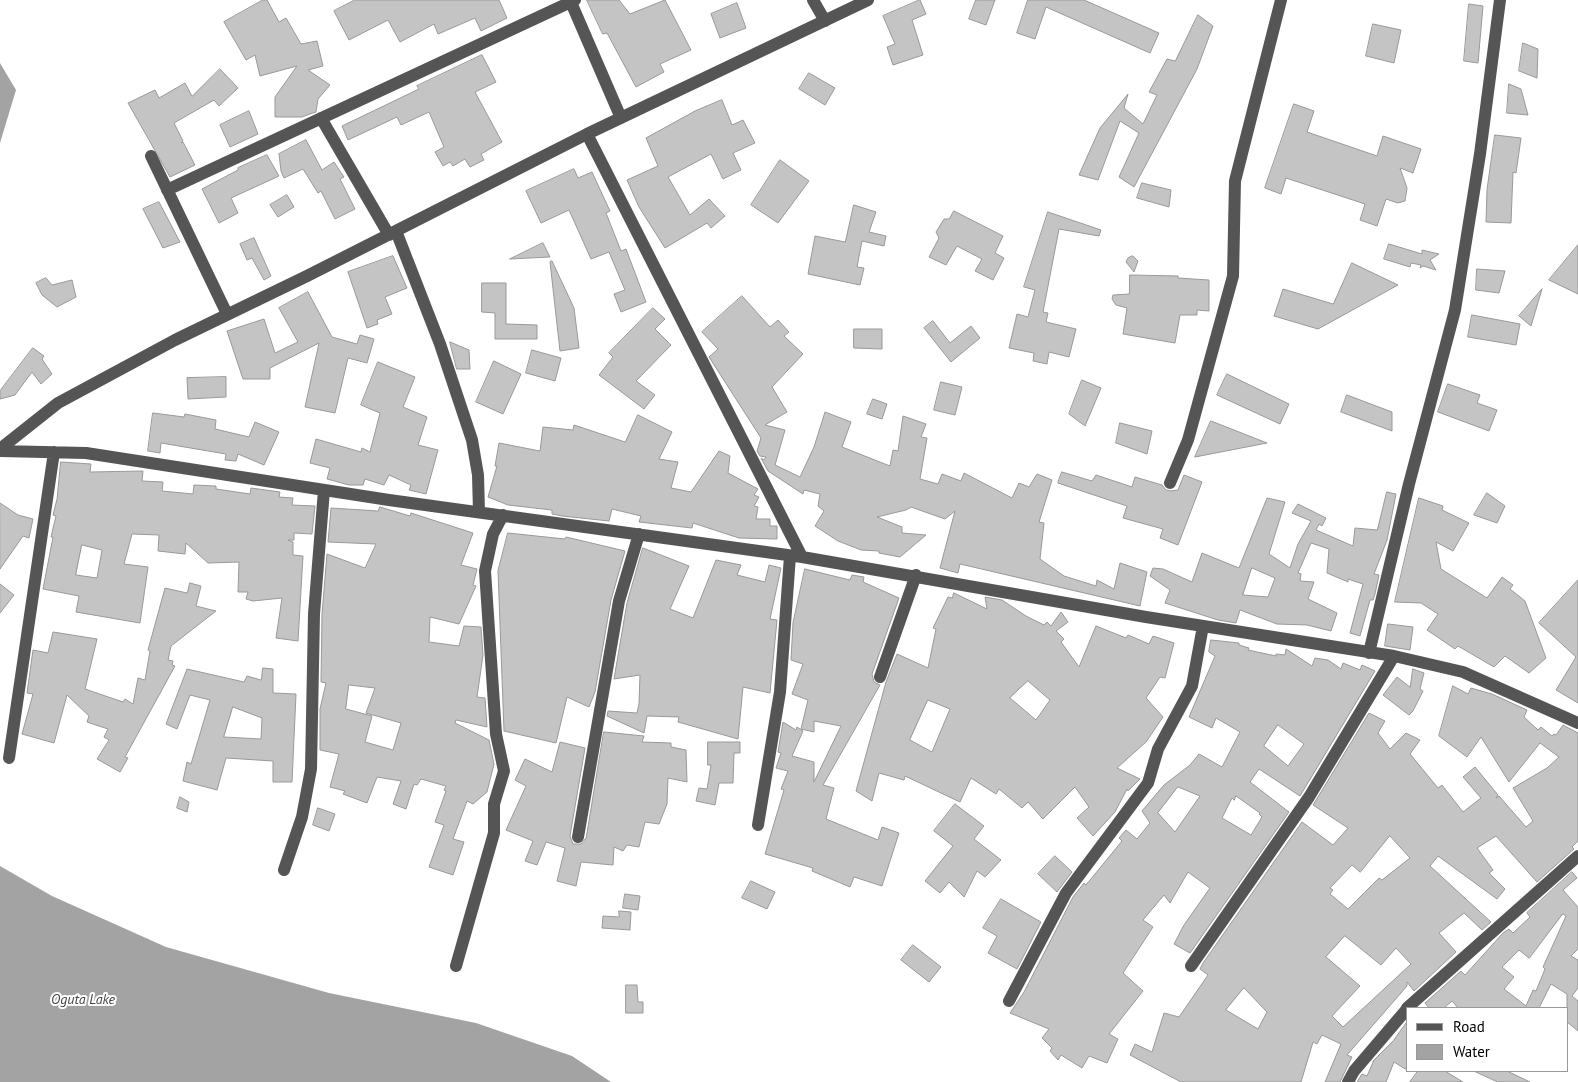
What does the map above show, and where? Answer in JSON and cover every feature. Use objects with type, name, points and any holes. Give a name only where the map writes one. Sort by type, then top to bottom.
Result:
[{"type":"street","points":[[813,0],[825,21]]},
{"type":"street","points":[[0,450],[58,403],[227,314],[587,134],[868,0]]},
{"type":"street","points":[[1170,483],[1188,440],[1233,276],[1235,181],[1281,0]]},
{"type":"street","points":[[1369,653],[1407,493],[1455,310],[1480,154],[1500,0]]},
{"type":"street","points":[[167,190],[572,1],[621,118]]},
{"type":"street","points":[[321,118],[392,233],[440,344],[472,440],[478,475],[479,512]]},
{"type":"street","points":[[587,134],[796,556],[780,692],[758,825]]},
{"type":"street","points":[[151,156],[227,314]]},
{"type":"street","points":[[0,450],[86,453],[324,490],[796,556],[916,575],[1203,626],[1394,656],[1463,672],[1578,723]]},
{"type":"street","points":[[9,758],[54,452]]},
{"type":"street","points":[[284,870],[302,817],[311,770],[314,614],[324,490]]},
{"type":"street","points":[[456,966],[494,833],[494,804],[504,771],[496,734],[485,571],[493,534],[503,515]]},
{"type":"street","points":[[578,837],[619,602],[638,534]]},
{"type":"street","points":[[880,677],[916,575]]},
{"type":"street","points":[[1009,1001],[1066,893],[1148,783],[1158,749],[1192,686],[1203,626]]},
{"type":"street","points":[[1191,966],[1309,797],[1394,656]]},
{"type":"street","points":[[1408,1007],[1578,856]]},
{"type":"street","points":[[1348,1082],[1354,1071],[1406,1009]]},
{"type":"water","points":[[0,63],[16,90],[0,143]]},
{"type":"water","name":"Oguta Lake","points":[[0,866],[52,896],[166,947],[329,993],[476,1023],[572,1056],[611,1082],[0,1082]]},
{"type":"building","points":[[263,0],[267,0],[279,22],[286,18],[301,44],[317,41],[323,66],[308,70],[330,85],[318,99],[316,112],[302,117],[275,117],[275,97],[297,66],[260,76],[255,55],[246,60],[224,22]]},
{"type":"building","points":[[355,0],[499,0],[507,18],[481,31],[475,18],[438,34],[434,24],[400,42],[388,20],[349,40],[334,11]]},
{"type":"building","points":[[587,0],[619,0],[630,14],[665,0],[691,50],[660,64],[664,72],[636,87],[607,33],[603,34]]},
{"type":"building","points":[[920,0],[926,14],[912,20],[923,55],[893,65],[887,47],[895,44],[883,16]]},
{"type":"building","points":[[976,0],[995,0],[986,25],[969,19]]},
{"type":"building","points":[[1028,0],[1084,0],[1159,33],[1150,53],[1046,7],[1035,39],[1017,33]]},
{"type":"building","points":[[737,3],[746,28],[720,38],[711,14]]},
{"type":"building","points":[[1469,4],[1483,6],[1478,63],[1464,61]]},
{"type":"building","points":[[1198,15],[1213,26],[1197,69],[1134,187],[1119,177],[1139,133],[1120,121],[1098,180],[1079,175],[1100,128],[1128,94],[1124,108],[1143,124],[1157,95],[1149,92],[1167,59],[1175,61]]},
{"type":"building","points":[[1373,24],[1401,30],[1394,63],[1366,56]]},
{"type":"building","points":[[1523,43],[1538,49],[1537,78],[1519,71]]},
{"type":"building","points":[[482,55],[496,82],[475,92],[502,142],[481,154],[484,160],[470,167],[465,159],[453,166],[450,162],[443,166],[435,152],[444,147],[429,112],[401,125],[397,117],[348,140],[342,126],[419,89],[417,86]]},
{"type":"building","points":[[220,69],[238,88],[219,106],[214,100],[174,123],[183,141],[181,143],[183,142],[195,165],[170,177],[128,103],[155,90],[159,98],[185,83],[192,96]]},
{"type":"building","points":[[809,73],[835,88],[825,105],[799,89]]},
{"type":"building","points":[[1509,84],[1521,89],[1528,115],[1507,113]]},
{"type":"building","points":[[722,100],[732,125],[743,120],[755,143],[733,153],[741,170],[723,179],[711,154],[668,177],[690,215],[709,199],[725,216],[711,228],[707,223],[665,248],[639,207],[627,180],[658,166],[646,138],[695,111]]},
{"type":"building","points":[[1294,104],[1314,111],[1307,132],[1377,156],[1383,136],[1421,149],[1413,173],[1400,168],[1407,188],[1405,201],[1398,203],[1386,199],[1377,226],[1360,220],[1365,204],[1286,178],[1281,194],[1265,188]]},
{"type":"building","points":[[249,111],[258,134],[230,147],[220,125]]},
{"type":"building","points":[[1495,135],[1521,138],[1516,173],[1513,172],[1511,223],[1486,222],[1487,190]]},
{"type":"building","points":[[306,140],[322,170],[334,162],[344,177],[340,179],[355,209],[335,219],[321,191],[318,193],[303,169],[284,178],[281,171],[279,154]]},
{"type":"building","points":[[267,155],[279,176],[231,198],[238,213],[219,223],[202,189],[238,170],[238,168]]},
{"type":"building","points":[[780,160],[809,181],[778,223],[751,205]]},
{"type":"building","points":[[574,169],[578,178],[592,172],[610,211],[606,213],[621,251],[626,249],[646,302],[621,312],[614,294],[625,290],[609,252],[591,259],[569,210],[541,223],[526,191]]},
{"type":"building","points":[[1142,183],[1171,190],[1169,207],[1137,198]]},
{"type":"building","points":[[287,195],[294,207],[278,217],[270,205]]},
{"type":"building","points":[[159,202],[180,242],[163,248],[143,209]]},
{"type":"building","points":[[854,205],[876,212],[869,232],[886,236],[884,246],[862,241],[857,267],[864,268],[860,285],[808,274],[815,236],[845,242]]},
{"type":"building","points":[[954,211],[1003,236],[995,253],[1004,258],[993,280],[975,271],[982,259],[957,246],[946,265],[929,257],[939,238],[936,232],[944,219],[949,219]]},
{"type":"building","points":[[1048,212],[1101,230],[1099,236],[1059,229],[1043,312],[1048,313],[1046,322],[1076,329],[1069,357],[1049,352],[1047,364],[1033,361],[1034,353],[1009,348],[1017,314],[1028,317],[1035,290],[1024,287]]},
{"type":"building","points":[[254,238],[271,276],[264,280],[252,258],[247,260],[240,244]]},
{"type":"building","points":[[543,243],[550,257],[510,259]]},
{"type":"building","points":[[1389,244],[1422,254],[1422,250],[1439,254],[1430,260],[1436,270],[1423,266],[1420,268],[1421,265],[1411,263],[1410,267],[1384,259]]},
{"type":"building","points":[[1578,245],[1578,294],[1549,280]]},
{"type":"building","points":[[393,256],[407,288],[385,297],[392,314],[377,320],[378,324],[367,328],[348,272]]},
{"type":"building","points":[[1133,256],[1138,261],[1134,272],[1126,262],[1128,258]]},
{"type":"building","points":[[552,261],[574,308],[579,348],[560,351],[550,262]]},
{"type":"building","points":[[1352,263],[1398,285],[1318,329],[1274,316],[1283,289],[1333,304]]},
{"type":"building","points":[[1477,269],[1505,271],[1499,293],[1476,290]]},
{"type":"building","points":[[1130,275],[1178,276],[1178,278],[1209,280],[1209,311],[1197,310],[1197,315],[1180,315],[1175,343],[1123,334],[1127,308],[1116,305],[1112,299],[1113,295],[1129,294]]},
{"type":"building","points":[[46,278],[52,285],[72,280],[76,297],[57,307],[42,295],[36,283]]},
{"type":"building","points":[[482,283],[506,283],[506,324],[537,325],[537,339],[495,339],[495,313],[482,312]]},
{"type":"building","points":[[1542,289],[1531,326],[1519,316]]},
{"type":"building","points":[[308,292],[332,337],[357,344],[360,335],[374,339],[367,363],[348,358],[335,413],[305,407],[319,343],[270,368],[270,379],[243,379],[227,331],[264,319],[275,353],[298,342],[279,308]]},
{"type":"building","points":[[742,296],[770,327],[778,320],[789,332],[784,336],[803,354],[772,387],[787,412],[765,425],[785,430],[775,465],[800,477],[814,447],[825,412],[851,422],[842,447],[890,466],[893,450],[898,451],[903,416],[926,424],[921,437],[927,438],[920,479],[938,484],[942,474],[961,481],[964,473],[1012,498],[1019,483],[1029,487],[1037,474],[1052,480],[1039,522],[1044,523],[1040,559],[1064,576],[1096,586],[1097,580],[1114,589],[1120,563],[1147,572],[1140,606],[960,564],[958,573],[940,568],[955,511],[945,519],[911,507],[877,517],[902,527],[902,533],[926,535],[900,557],[879,553],[879,551],[861,550],[838,541],[815,526],[824,511],[818,506],[820,494],[804,490],[803,494],[768,471],[761,458],[764,460],[766,457],[760,456],[757,451],[761,438],[709,357],[718,349],[702,332]]},
{"type":"building","points":[[653,308],[665,319],[655,329],[671,345],[636,381],[655,395],[644,409],[599,375],[613,357],[609,353]]},
{"type":"building","points":[[1472,315],[1520,324],[1516,345],[1468,337]]},
{"type":"building","points":[[933,321],[950,343],[971,326],[980,338],[951,362],[924,328]]},
{"type":"building","points":[[854,329],[882,329],[882,349],[854,348]]},
{"type":"building","points":[[450,342],[469,350],[470,369],[457,369]]},
{"type":"building","points":[[33,348],[44,356],[42,359],[52,374],[41,384],[32,372],[15,395],[0,399],[0,391]]},
{"type":"building","points":[[532,350],[561,358],[555,381],[526,373]]},
{"type":"building","points":[[494,361],[521,374],[503,414],[476,402]]},
{"type":"building","points":[[378,362],[415,377],[403,407],[427,417],[418,445],[438,450],[426,494],[409,490],[411,485],[389,475],[384,485],[365,479],[363,485],[349,485],[327,479],[330,468],[310,463],[316,439],[361,452],[362,448],[370,452],[380,413],[361,405]]},
{"type":"building","points":[[1227,374],[1289,404],[1280,424],[1217,395]]},
{"type":"building","points":[[226,377],[226,397],[188,399],[187,378]]},
{"type":"building","points":[[1082,380],[1101,388],[1085,426],[1069,414]]},
{"type":"building","points":[[941,382],[962,387],[955,415],[934,410]]},
{"type":"building","points":[[1448,384],[1480,395],[1477,403],[1497,410],[1489,431],[1438,412]]},
{"type":"building","points":[[1347,395],[1392,412],[1392,431],[1341,412]]},
{"type":"building","points":[[873,399],[887,404],[882,419],[867,414]]},
{"type":"building","points":[[153,413],[184,417],[185,414],[216,420],[215,429],[249,437],[255,422],[279,432],[264,465],[238,454],[236,461],[225,460],[226,454],[161,443],[160,453],[148,451]]},
{"type":"building","points":[[638,415],[672,432],[659,459],[678,462],[671,488],[691,492],[719,451],[730,456],[728,473],[758,489],[754,495],[759,497],[754,506],[758,507],[756,519],[770,519],[770,526],[777,526],[777,539],[739,538],[693,523],[692,528],[639,522],[641,516],[612,509],[609,521],[562,516],[552,514],[552,510],[508,505],[488,497],[497,466],[495,466],[499,443],[540,451],[543,427],[573,430],[574,425],[625,442]]},
{"type":"building","points":[[1211,421],[1267,443],[1195,457]]},
{"type":"building","points":[[1120,423],[1152,431],[1147,454],[1116,443]]},
{"type":"building","points":[[61,462],[91,464],[90,472],[143,471],[142,481],[163,482],[162,491],[193,494],[194,485],[216,486],[216,489],[250,494],[251,488],[280,492],[279,497],[293,498],[292,505],[315,506],[312,534],[294,533],[294,540],[288,540],[293,542],[293,555],[303,556],[298,641],[276,638],[282,598],[253,601],[246,599],[248,592],[238,592],[239,562],[208,563],[186,543],[185,554],[158,551],[159,535],[132,534],[124,564],[148,567],[140,623],[76,612],[79,596],[43,589],[53,537],[51,537],[56,516],[53,515],[57,499]],"holes":[[[82,545],[102,550],[97,578],[76,575]]]},
{"type":"building","points":[[1062,472],[1092,481],[1096,475],[1132,487],[1135,477],[1162,485],[1166,490],[1171,491],[1178,490],[1184,475],[1202,482],[1178,545],[1160,538],[1163,529],[1123,518],[1127,506],[1058,483]]},
{"type":"building","points":[[1387,492],[1396,494],[1387,540],[1374,574],[1379,575],[1375,594],[1373,600],[1370,600],[1360,636],[1350,633],[1363,584],[1348,579],[1348,582],[1327,573],[1329,549],[1311,543],[1298,573],[1301,574],[1300,581],[1314,582],[1308,599],[1337,613],[1331,631],[1307,625],[1277,624],[1240,610],[1236,623],[1218,620],[1165,603],[1170,590],[1150,576],[1153,568],[1163,569],[1192,582],[1202,553],[1239,568],[1267,498],[1285,502],[1269,554],[1290,568],[1298,544],[1311,521],[1292,513],[1298,504],[1326,518],[1322,526],[1319,524],[1316,530],[1353,546],[1355,528],[1377,530]],"holes":[[[1252,568],[1275,578],[1268,597],[1243,595]]]},
{"type":"building","points":[[1487,493],[1505,506],[1497,523],[1474,515]]},
{"type":"building","points":[[1419,498],[1443,506],[1442,510],[1469,523],[1453,551],[1436,542],[1441,569],[1487,598],[1502,577],[1513,585],[1510,589],[1525,601],[1546,658],[1529,673],[1505,656],[1494,667],[1458,646],[1455,649],[1427,630],[1438,614],[1421,603],[1395,602]]},
{"type":"building","points":[[0,503],[18,515],[33,519],[29,538],[23,536],[0,569]]},
{"type":"building","points":[[380,507],[410,516],[411,513],[473,533],[461,565],[477,569],[473,585],[476,586],[459,624],[430,617],[429,642],[459,646],[464,626],[481,627],[483,655],[477,697],[485,698],[487,727],[456,720],[455,723],[489,740],[494,764],[487,792],[473,804],[467,801],[453,839],[464,842],[453,875],[429,867],[444,825],[435,822],[446,786],[421,779],[417,785],[414,784],[406,809],[393,804],[401,781],[377,777],[367,803],[343,794],[345,791],[330,787],[339,754],[320,750],[320,709],[326,683],[321,682],[322,614],[327,554],[365,568],[376,544],[328,542],[331,508],[378,511]],"holes":[[[349,685],[375,688],[366,713],[401,723],[393,750],[365,742],[372,716],[346,709]]]},
{"type":"building","points":[[508,533],[565,539],[566,537],[625,551],[611,600],[595,692],[589,707],[567,697],[556,743],[504,731],[498,571]]},
{"type":"building","points":[[643,548],[689,566],[670,609],[693,618],[716,560],[741,565],[737,575],[765,582],[769,565],[781,568],[770,619],[777,620],[770,693],[743,687],[738,739],[678,722],[679,717],[647,716],[644,733],[607,716],[608,711],[637,713],[639,704],[640,675],[614,679],[627,603]]},
{"type":"building","points":[[805,569],[850,580],[852,575],[864,577],[863,582],[899,598],[872,674],[874,682],[880,685],[823,785],[834,788],[826,819],[878,840],[882,827],[899,833],[882,886],[854,877],[850,887],[812,871],[813,868],[765,854],[784,790],[781,789],[788,771],[776,768],[781,753],[778,752],[783,722],[796,730],[797,727],[803,731],[792,756],[814,762],[814,782],[841,726],[814,721],[814,732],[801,729],[808,700],[792,694],[803,664],[791,660],[793,623]]},
{"type":"building","points":[[1578,580],[1578,703],[1556,690],[1576,657],[1539,623]]},
{"type":"building","points":[[190,583],[201,586],[196,606],[216,611],[171,646],[168,660],[173,661],[172,665],[175,666],[125,757],[128,758],[120,772],[97,759],[109,740],[104,737],[108,729],[87,722],[89,716],[67,695],[54,743],[22,734],[33,694],[27,693],[33,650],[48,653],[53,632],[97,639],[85,689],[123,702],[125,699],[133,704],[138,678],[145,680],[150,651],[148,650],[165,588],[187,593]]},
{"type":"building","points":[[0,584],[14,595],[0,613]]},
{"type":"building","points":[[954,593],[987,609],[985,597],[1002,600],[1026,616],[1044,625],[1047,622],[1051,626],[1061,612],[1068,622],[1056,631],[1064,639],[1061,642],[1079,667],[1096,626],[1126,638],[1128,635],[1149,644],[1153,636],[1174,643],[1165,678],[1160,677],[1146,698],[1163,717],[1146,742],[1117,768],[1140,779],[1128,791],[1127,789],[1115,812],[1093,836],[1077,818],[1089,807],[1075,787],[1043,819],[1028,802],[1022,808],[999,789],[996,794],[971,778],[960,802],[905,776],[904,780],[879,773],[872,801],[856,791],[886,682],[897,654],[928,668],[936,629],[933,628],[948,597],[952,598]],"holes":[[[1028,681],[1050,700],[1036,720],[1010,698]],[[928,700],[950,709],[932,752],[910,740]]]},
{"type":"building","points":[[1388,624],[1413,627],[1410,650],[1385,646]]},
{"type":"building","points":[[1211,640],[1239,643],[1239,645],[1249,648],[1248,650],[1276,656],[1276,654],[1285,655],[1286,649],[1312,666],[1315,658],[1328,660],[1341,669],[1343,663],[1360,670],[1362,665],[1375,671],[1300,796],[1259,769],[1250,782],[1289,812],[1190,953],[1174,944],[1184,925],[1210,888],[1188,872],[1170,903],[1164,895],[1143,920],[1153,927],[1123,973],[1143,991],[1109,1034],[1118,1039],[1107,1063],[1089,1056],[1082,1068],[1061,1055],[1058,1060],[1050,1051],[1052,1048],[1042,1038],[1049,1029],[1010,1013],[1024,992],[1073,897],[1084,883],[1086,885],[1122,841],[1119,838],[1126,830],[1137,839],[1150,823],[1142,811],[1164,785],[1190,765],[1199,754],[1222,767],[1240,732],[1216,718],[1212,728],[1189,717],[1215,656],[1209,652]],"holes":[[[1278,725],[1304,744],[1288,766],[1264,746]],[[1178,787],[1200,796],[1175,832],[1158,813]],[[1236,796],[1260,813],[1262,817],[1251,835],[1222,818],[1232,798],[1234,800]]]},
{"type":"building","points":[[263,668],[273,669],[273,693],[296,694],[292,782],[273,782],[273,761],[226,758],[217,790],[183,781],[187,762],[191,764],[210,700],[190,695],[177,729],[166,724],[187,669],[244,682],[247,676],[261,680]],"holes":[[[233,707],[262,718],[261,739],[224,737]]]},
{"type":"building","points":[[1413,669],[1424,673],[1420,689],[1423,691],[1409,715],[1383,695],[1397,677],[1410,687]]},
{"type":"building","points":[[1453,686],[1468,694],[1471,688],[1492,694],[1527,710],[1524,717],[1538,730],[1541,727],[1552,736],[1556,735],[1563,725],[1578,733],[1578,841],[1572,847],[1574,849],[1537,882],[1496,836],[1477,848],[1493,870],[1489,873],[1505,889],[1497,899],[1438,856],[1430,866],[1491,922],[1482,930],[1464,913],[1439,933],[1456,952],[1414,991],[1407,982],[1407,986],[1347,1055],[1352,1057],[1340,1082],[1325,1082],[1341,1044],[1322,1035],[1317,1044],[1313,1042],[1301,1082],[1181,1082],[1130,1055],[1135,1044],[1152,1052],[1164,1013],[1179,1017],[1208,975],[1200,969],[1203,963],[1302,822],[1333,845],[1348,828],[1313,805],[1369,713],[1385,721],[1378,733],[1390,749],[1406,733],[1420,740],[1410,754],[1438,788],[1442,785],[1463,812],[1481,798],[1463,777],[1475,767],[1498,795],[1496,798],[1499,796],[1526,827],[1533,821],[1513,788],[1547,768],[1559,757],[1540,743],[1509,782],[1481,737],[1467,757],[1439,736]],"holes":[[[1390,836],[1410,858],[1382,880],[1379,878],[1348,909],[1330,894],[1333,890],[1330,888],[1352,865],[1360,872]],[[1345,936],[1381,965],[1396,948],[1411,964],[1343,1027],[1332,1016],[1360,986],[1326,957]],[[1244,988],[1267,1012],[1258,1029],[1226,1010]]]},
{"type":"building","points":[[604,732],[644,736],[642,742],[671,743],[671,747],[686,750],[687,782],[668,778],[667,804],[659,824],[645,822],[639,847],[627,845],[623,851],[614,847],[613,865],[581,862],[576,886],[557,881],[565,848],[546,842],[537,865],[525,861],[533,841],[506,830],[526,786],[515,780],[525,759],[552,772],[560,742],[585,748],[570,836],[573,844],[581,844],[586,838]]},
{"type":"building","points":[[708,742],[740,742],[740,753],[734,753],[733,783],[719,783],[715,805],[696,801],[699,788],[707,789],[711,765],[708,765]]},
{"type":"building","points":[[180,797],[189,802],[187,812],[177,808]]},
{"type":"building","points":[[955,804],[984,826],[974,839],[1001,860],[985,877],[977,871],[964,897],[949,882],[940,893],[925,881],[953,846],[934,831]]},
{"type":"building","points":[[318,808],[335,814],[329,831],[313,825]]},
{"type":"building","points":[[1055,856],[1072,872],[1057,892],[1038,874]]},
{"type":"building","points":[[1572,872],[1577,878],[1563,890],[1578,907],[1578,949],[1571,956],[1578,960],[1578,988],[1572,996],[1578,1001],[1578,1031],[1568,1023],[1567,994],[1551,984],[1540,1007],[1457,1007],[1452,1001],[1445,1007],[1428,1007],[1425,1003],[1461,971],[1465,975],[1503,933],[1509,929],[1513,933],[1530,917],[1527,913]],"holes":[[[1563,914],[1566,916],[1543,967],[1545,969],[1536,991],[1533,990],[1526,1006],[1504,989],[1514,977],[1502,967],[1519,950],[1529,958]]]},
{"type":"building","points":[[751,881],[775,892],[767,909],[742,898]]},
{"type":"building","points":[[625,894],[640,896],[638,910],[623,908]]},
{"type":"building","points":[[1001,899],[1041,922],[1017,969],[988,953],[997,936],[983,928]]},
{"type":"building","points":[[619,911],[631,912],[630,930],[602,928],[603,916],[619,917]]},
{"type":"building","points":[[913,945],[941,967],[929,982],[901,960]]},
{"type":"building","points":[[626,985],[637,985],[638,1002],[643,1002],[643,1013],[626,1013]]},
{"type":"building","points":[[1406,1023],[1406,1069],[1394,1062],[1386,1082],[1357,1082],[1362,1074],[1367,1076],[1374,1060],[1393,1041]]},
{"type":"building","points":[[1417,1072],[1447,1072],[1463,1082],[1410,1082]]},
{"type":"building","points":[[1476,1072],[1509,1072],[1530,1082],[1498,1082]]}]
